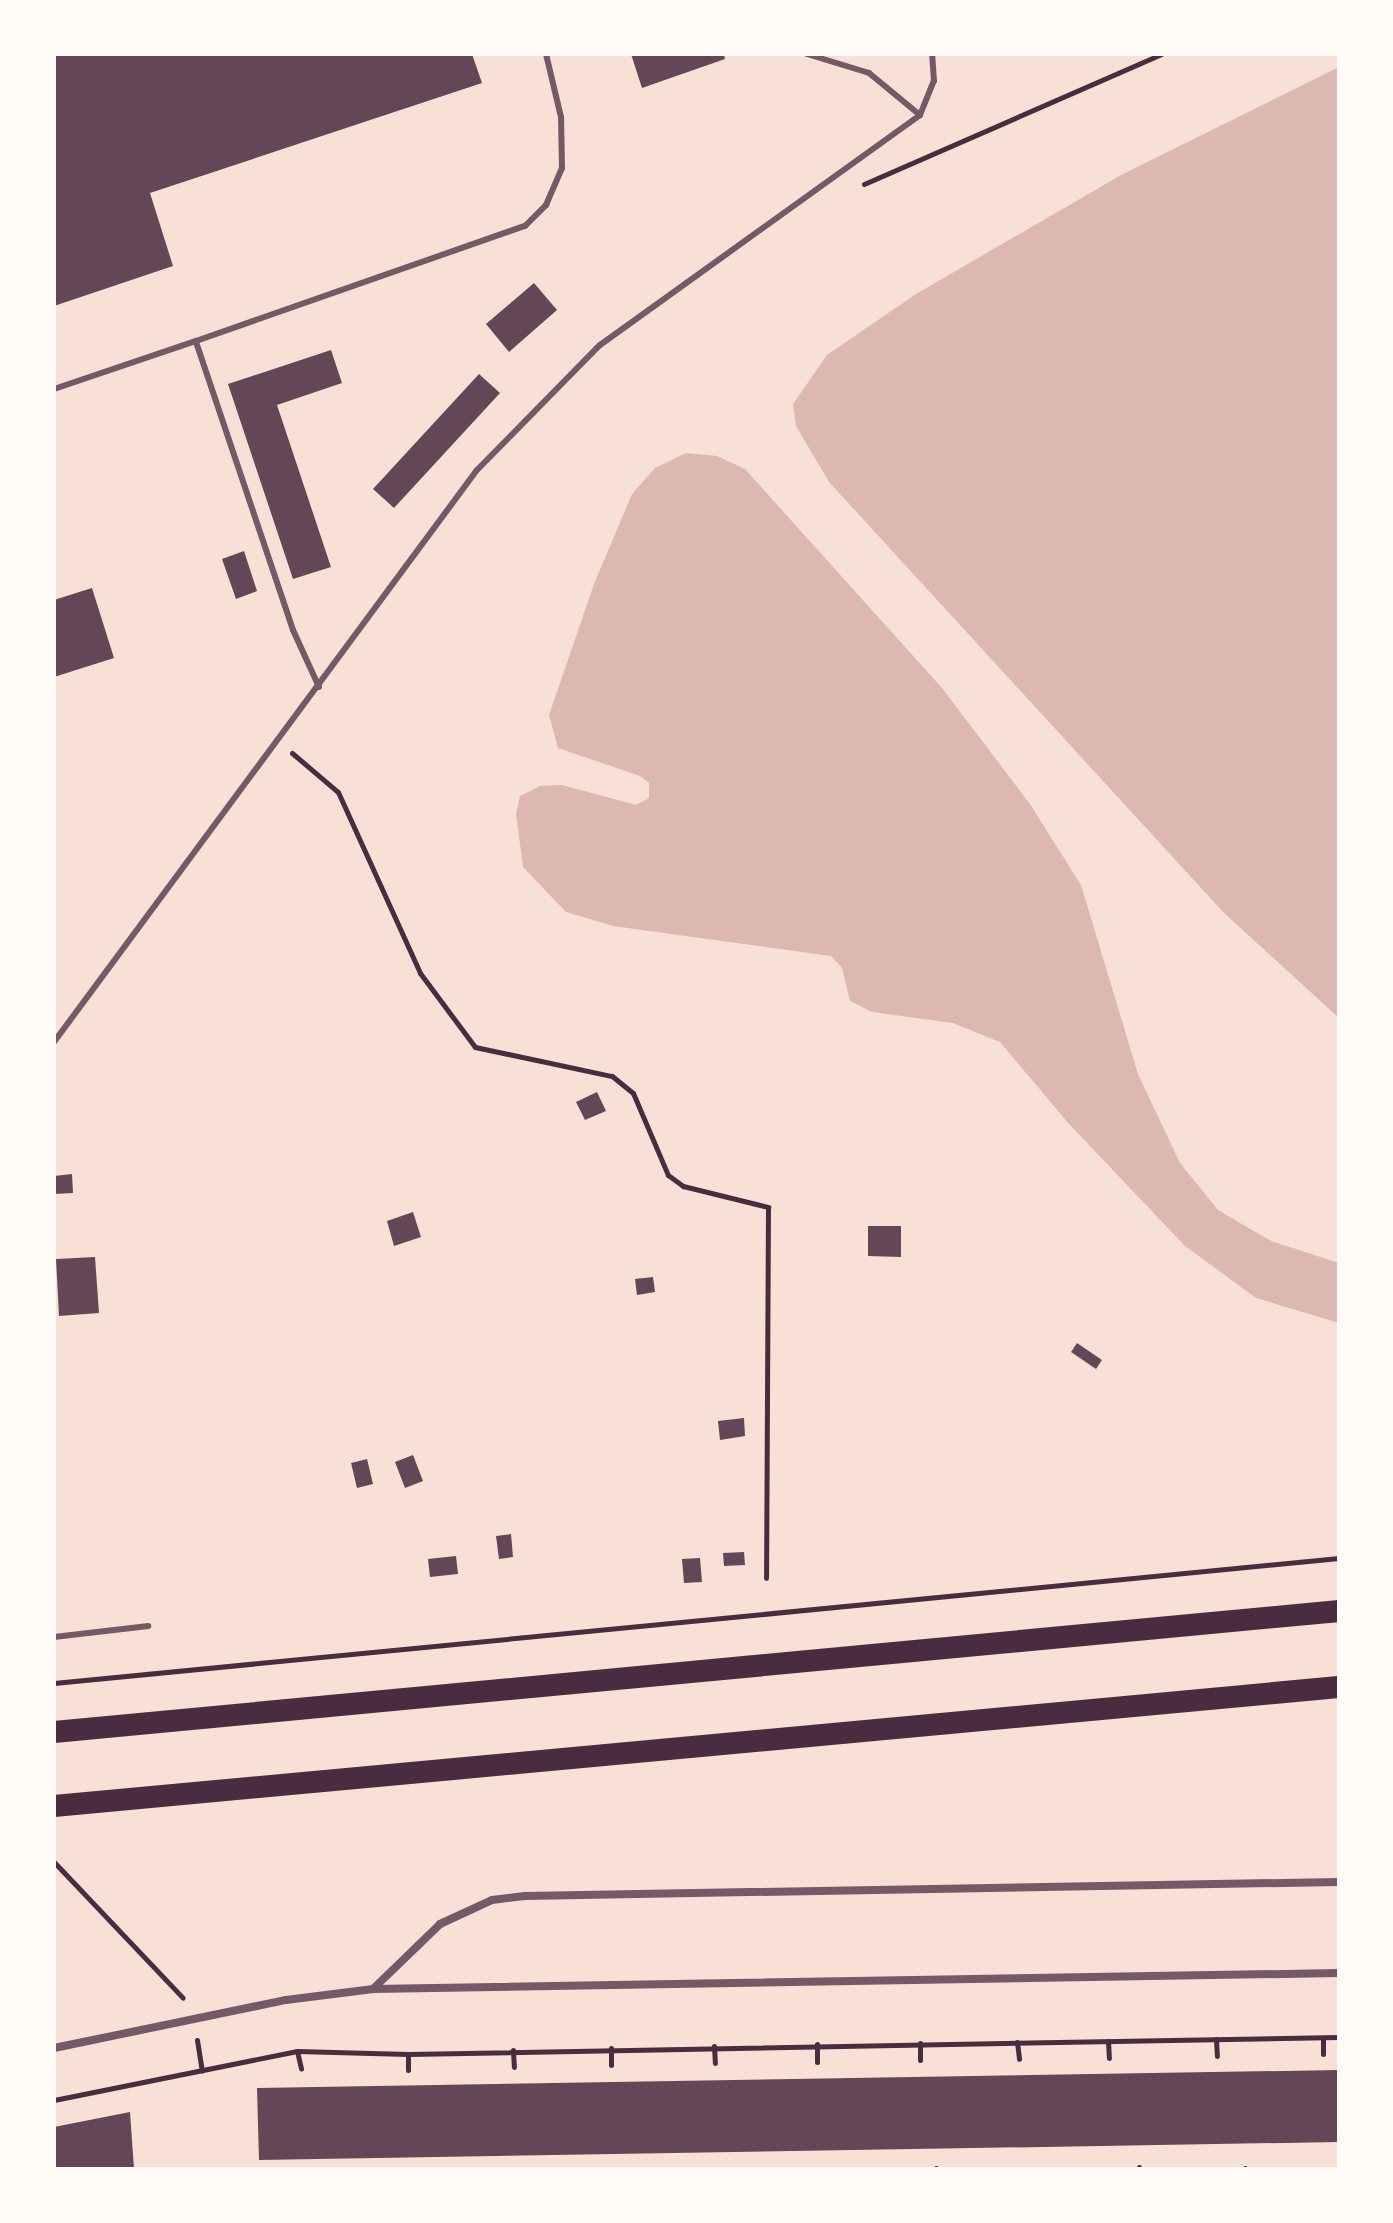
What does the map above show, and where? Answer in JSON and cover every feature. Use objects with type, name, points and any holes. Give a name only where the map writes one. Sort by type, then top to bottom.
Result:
[{"type":"highway","points":[[54,1732],[1339,1611]]},
{"type":"highway","points":[[54,1806],[1339,1687]]},
{"type":"street","points":[[373,1989],[440,1924],[492,1900],[525,1896],[1339,1882]]},
{"type":"street","points":[[54,2048],[286,2000],[373,1989],[1339,1973]]},
{"type":"lane","points":[[54,389],[525,226],[546,205],[562,168],[561,117],[546,54]]},
{"type":"lane","points":[[807,54],[869,73],[920,115]]},
{"type":"lane","points":[[54,1042],[279,742],[477,470],[600,345],[819,184],[920,115],[934,81],[932,54]]},
{"type":"lane","points":[[196,341],[293,630],[319,687]]},
{"type":"lane","points":[[54,1637],[148,1626]]},
{"type":"path","points":[[819,184],[869,184],[1161,54]]},
{"type":"path","points":[[279,742],[338,792],[420,973],[475,1047],[612,1076],[633,1093],[668,1175],[683,1186],[768,1207],[766,1578]]},
{"type":"path","points":[[54,1683],[1339,1558]]},
{"type":"path","points":[[54,1862],[188,2003],[202,2071]]},
{"type":"path","points":[[54,2100],[297,2051],[408,2054],[817,2044],[1339,2037]]},
{"type":"path","points":[[1323,2038],[1323,2054]]},
{"type":"path","points":[[1216,2039],[1217,2056]]},
{"type":"path","points":[[1108,2041],[1109,2058]]},
{"type":"path","points":[[1017,2042],[1019,2059]]},
{"type":"path","points":[[920,2043],[920,2060]]},
{"type":"path","points":[[817,2044],[817,2062]]},
{"type":"path","points":[[714,2046],[715,2063]]},
{"type":"path","points":[[611,2048],[611,2065]]},
{"type":"path","points":[[513,2050],[514,2067]]},
{"type":"path","points":[[297,2051],[301,2069]]},
{"type":"path","points":[[408,2054],[408,2070]]},
{"type":"shaded area","points":[[1339,67],[1339,1018],[1224,913],[829,482],[796,426],[793,404],[827,355],[916,294],[1121,175]]},
{"type":"shaded area","points":[[686,453],[717,456],[745,469],[942,688],[1030,804],[1081,885],[1138,1074],[1180,1163],[1218,1210],[1271,1241],[1339,1263],[1339,1323],[1256,1298],[1185,1246],[1069,1124],[1000,1042],[953,1023],[872,1012],[850,1001],[842,968],[831,956],[613,926],[566,912],[523,867],[516,814],[520,796],[540,786],[562,785],[636,805],[649,798],[649,783],[640,776],[558,748],[549,715],[594,584],[632,494],[655,468]]},
{"type":"building","points":[[54,54],[472,54],[482,83],[150,193],[173,266],[54,306]]},
{"type":"building","points":[[631,54],[724,54],[725,59],[642,88]]},
{"type":"building","points":[[534,283],[557,310],[509,352],[486,324]]},
{"type":"building","points":[[331,350],[342,383],[277,405],[331,567],[293,579],[228,384]]},
{"type":"building","points":[[479,374],[500,393],[394,508],[373,489]]},
{"type":"building","points":[[244,551],[257,591],[236,599],[222,559]]},
{"type":"building","points":[[92,588],[114,658],[54,677],[54,600]]},
{"type":"building","points":[[597,1092],[606,1111],[585,1120],[576,1102]]},
{"type":"building","points":[[72,1174],[73,1193],[54,1194],[54,1176]]},
{"type":"building","points":[[413,1212],[421,1237],[394,1246],[387,1221]]},
{"type":"building","points":[[868,1226],[901,1226],[901,1257],[868,1256]]},
{"type":"building","points":[[95,1257],[99,1313],[59,1316],[56,1259]]},
{"type":"building","points":[[653,1277],[655,1292],[637,1295],[635,1279]]},
{"type":"building","points":[[1077,1343],[1102,1360],[1096,1369],[1071,1352]]},
{"type":"building","points":[[744,1418],[745,1436],[720,1440],[718,1421]]},
{"type":"building","points":[[413,1455],[423,1481],[405,1488],[395,1462]]},
{"type":"building","points":[[367,1459],[373,1484],[357,1488],[351,1463]]},
{"type":"building","points":[[511,1534],[513,1557],[499,1559],[496,1536]]},
{"type":"building","points":[[744,1552],[745,1565],[724,1566],[723,1553]]},
{"type":"building","points":[[456,1556],[458,1574],[430,1577],[428,1559]]},
{"type":"building","points":[[700,1558],[702,1582],[684,1583],[682,1559]]},
{"type":"building","points":[[1339,2070],[1339,2142],[259,2160],[257,2088]]},
{"type":"building","points":[[130,2112],[134,2169],[54,2169],[54,2127]]}]
